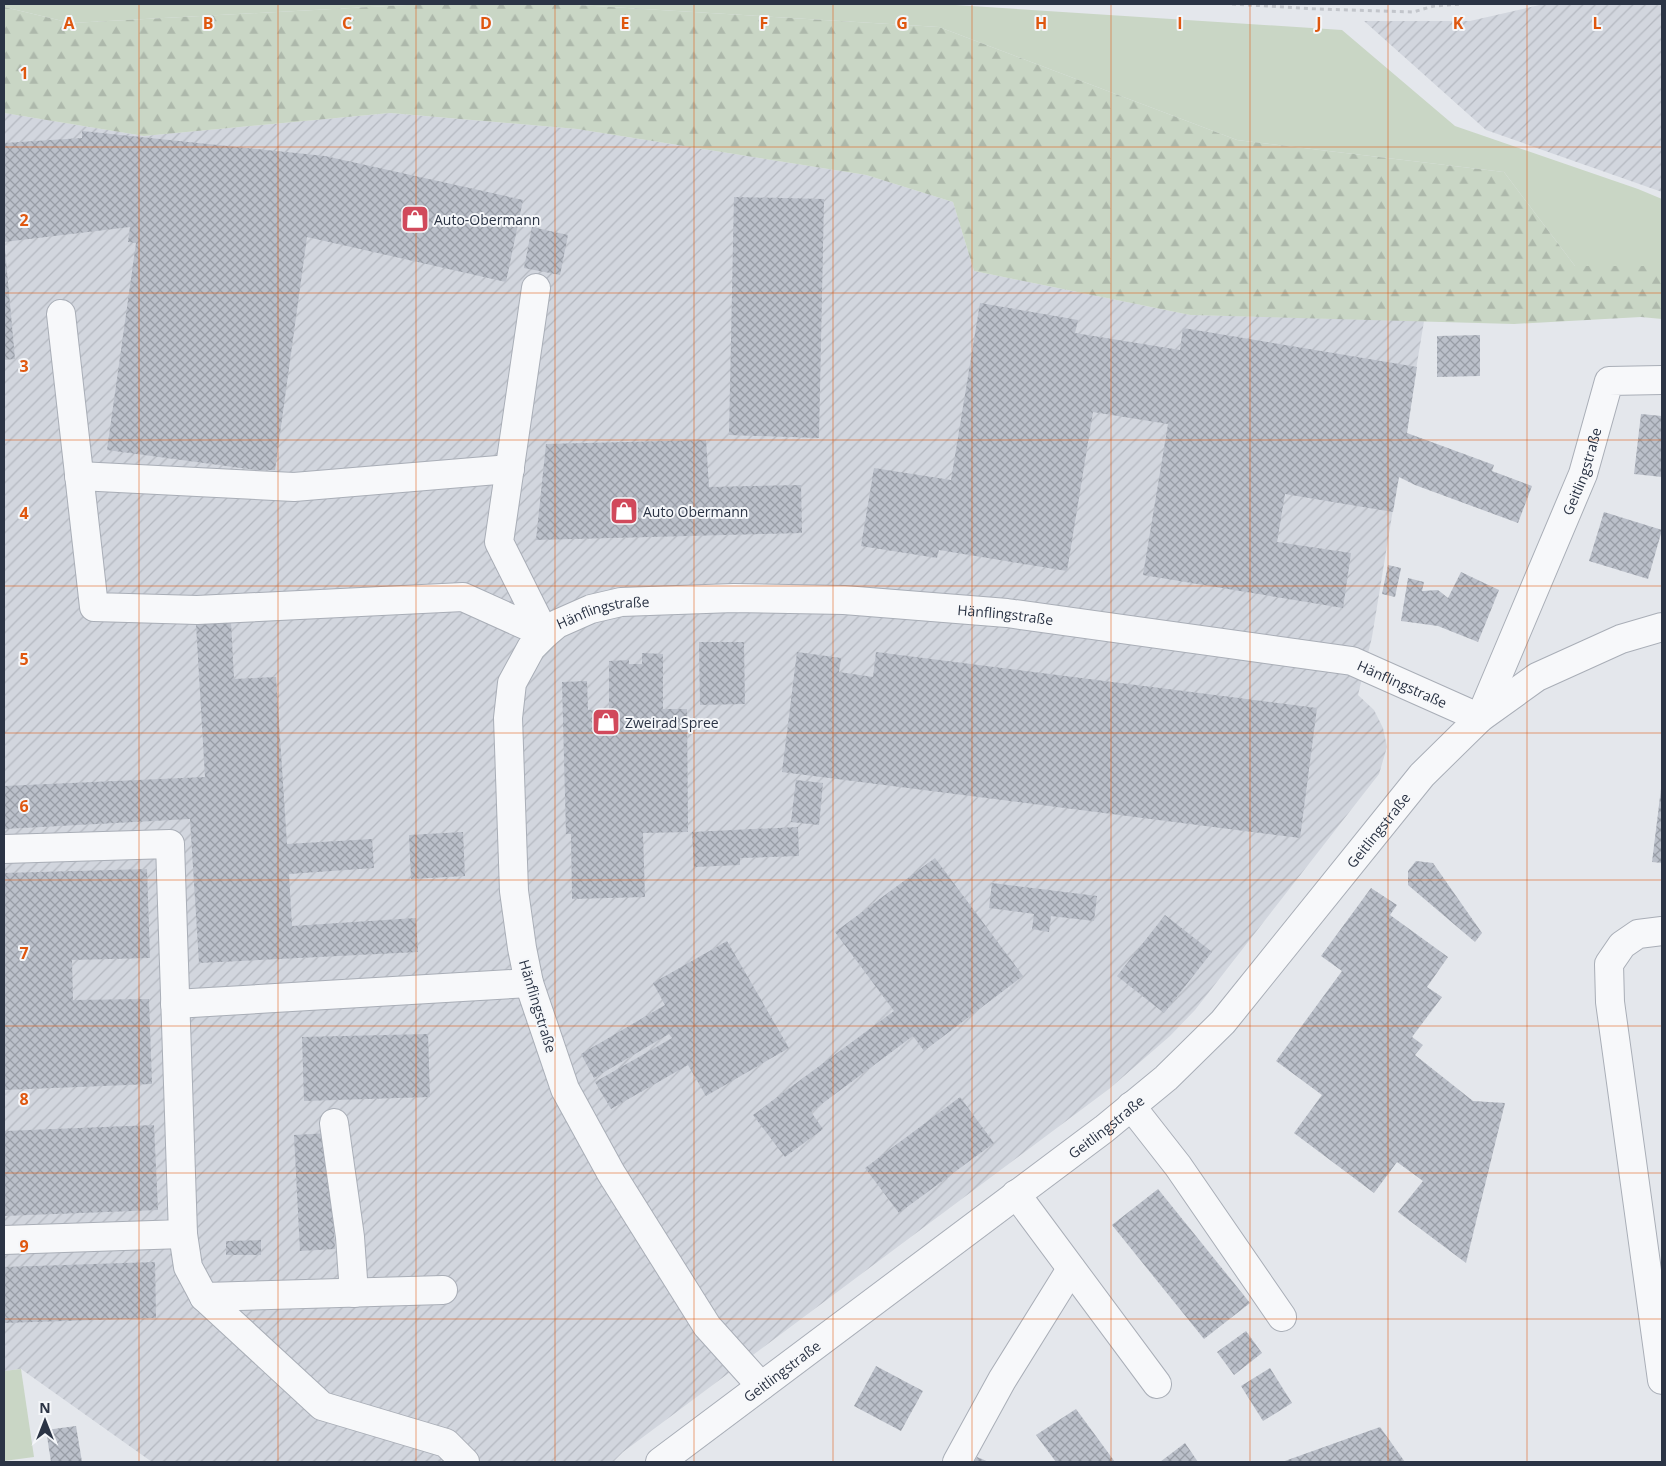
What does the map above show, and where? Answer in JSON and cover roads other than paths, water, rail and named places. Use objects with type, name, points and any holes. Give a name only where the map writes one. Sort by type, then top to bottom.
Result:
[{"type":"street","points":[[536,288],[499,542],[546,634]]},
{"type":"street","points":[[61,314],[94,607],[197,610],[463,597],[546,634]]},
{"type":"street","name":"Geitlingstraße","points":[[1480,718],[1583,474],[1609,381],[1662,380]]},
{"type":"street","points":[[79,476],[294,487],[510,469]]},
{"type":"street","name":"Hänflingstraße","points":[[761,1386],[707,1326],[611,1173],[565,1089],[529,983],[514,891],[508,718],[512,683],[531,648],[546,634],[557,624],[590,609],[620,602],[734,598],[844,600],[997,612],[1352,661],[1480,718]]},
{"type":"street","name":"Geitlingstraße","points":[[660,1462],[1016,1194],[1166,1078],[1223,1022],[1422,775],[1480,718],[1537,677],[1621,639],[1662,627]]},
{"type":"street","points":[[4,849],[170,844],[183,1234],[188,1267],[204,1297],[322,1406],[446,1444],[465,1462]]},
{"type":"street","points":[[1662,931],[1638,934],[1622,945],[1609,964],[1610,1002],[1662,1380]]},
{"type":"street","points":[[175,1004],[529,983]]},
{"type":"street","points":[[1131,1106],[1178,1166],[1282,1317]]},
{"type":"street","points":[[334,1123],[350,1237],[354,1293]]},
{"type":"street","points":[[1016,1194],[1157,1384]]},
{"type":"street","points":[[4,1240],[183,1234]]},
{"type":"street","points":[[957,1462],[1002,1380],[1071,1269]]},
{"type":"street","points":[[204,1297],[443,1290]]},
{"type":"place","name":"Auto-Obermann","points":[[415,219]]},
{"type":"place","name":"Auto Obermann","points":[[624,511]]},
{"type":"place","name":"Zweirad Spree","points":[[606,722]]}]
